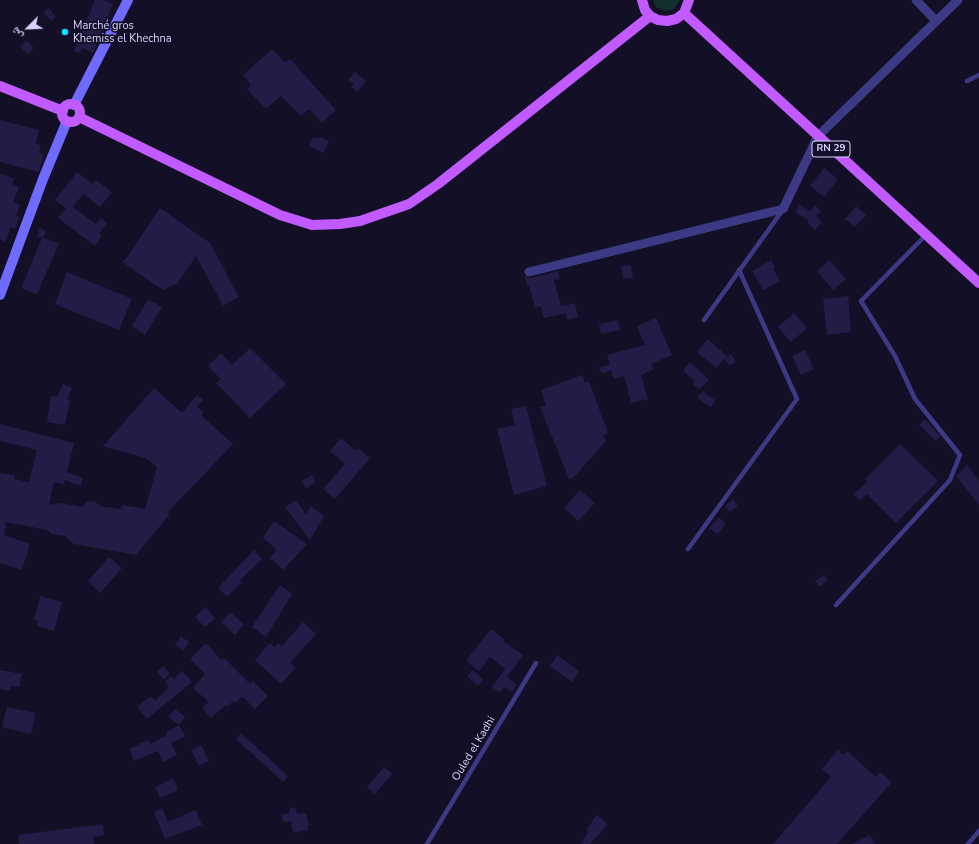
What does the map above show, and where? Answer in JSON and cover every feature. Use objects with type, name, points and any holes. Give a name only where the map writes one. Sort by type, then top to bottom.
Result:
[{"type":"main road","points":[[74,105],[128,0]]},
{"type":"main road","points":[[642,0],[645,10],[650,16],[667,22],[676,19],[684,13],[689,0]]},
{"type":"main road","name":"RN 29","points":[[684,13],[979,283]]},
{"type":"main road","points":[[79,117],[280,216],[312,225],[340,224],[360,221],[409,204],[438,184],[650,16]]},
{"type":"main road","points":[[0,86],[63,111]]},
{"type":"main road","points":[[68,105],[74,105],[79,109],[79,117],[75,121],[67,121],[63,116],[63,111],[68,105]]},
{"type":"main road","points":[[0,295],[43,179],[67,121]]},
{"type":"street","points":[[916,0],[936,21]]},
{"type":"street","points":[[530,272],[783,209],[818,136],[958,0]]},
{"type":"lane","points":[[967,81],[979,75]]},
{"type":"lane","points":[[704,320],[783,209]]},
{"type":"lane","points":[[836,605],[950,480],[960,455],[915,399],[894,356],[861,301],[926,235]]},
{"type":"lane","points":[[688,549],[797,399],[739,270]]},
{"type":"lane","name":"Ouled el Kadhi","points":[[426,844],[536,663]]},
{"type":"lane","points":[[968,844],[979,831]]},
{"type":"green space","points":[[653,0],[680,0],[674,9],[665,11],[656,7]]},
{"type":"building","points":[[95,0],[104,0],[113,4],[93,53],[82,48],[80,53],[74,51]]},
{"type":"building","points":[[49,8],[56,17],[51,21],[43,12]]},
{"type":"building","points":[[26,40],[34,48],[28,54],[20,47]]},
{"type":"building","points":[[272,49],[285,63],[290,59],[336,110],[322,123],[309,109],[301,116],[281,96],[266,109],[247,89],[251,85],[243,75]]},
{"type":"building","points":[[355,72],[366,81],[357,92],[351,87],[354,84],[348,80]]},
{"type":"building","points":[[0,120],[39,130],[36,144],[41,145],[39,153],[44,154],[39,172],[0,162]]},
{"type":"building","points":[[313,137],[319,139],[320,137],[329,141],[324,153],[309,146]]},
{"type":"building","points":[[824,168],[838,179],[824,197],[810,186]]},
{"type":"building","points":[[77,172],[93,184],[96,180],[112,192],[100,207],[83,194],[73,207],[96,224],[101,218],[107,223],[99,234],[102,236],[95,246],[58,218],[66,208],[55,200]]},
{"type":"building","points":[[0,173],[14,179],[12,184],[19,187],[13,202],[20,205],[16,216],[20,217],[15,229],[11,227],[5,242],[0,239]]},
{"type":"building","points":[[800,205],[810,211],[815,205],[821,211],[816,217],[822,222],[815,230],[807,223],[809,221],[795,212]]},
{"type":"building","points":[[856,206],[866,215],[855,227],[845,219]]},
{"type":"building","points":[[160,208],[210,243],[239,297],[223,306],[196,256],[176,285],[175,284],[163,290],[122,262],[126,259]]},
{"type":"building","points":[[40,228],[46,231],[44,238],[59,244],[37,294],[21,288],[42,238],[37,236]]},
{"type":"building","points":[[771,260],[775,267],[773,269],[780,281],[763,290],[752,271]]},
{"type":"building","points":[[829,260],[846,279],[833,290],[817,271]]},
{"type":"building","points":[[631,265],[633,278],[623,279],[621,266]]},
{"type":"building","points":[[558,271],[560,279],[554,280],[561,306],[575,303],[578,317],[567,320],[566,313],[544,318],[541,306],[535,308],[529,285],[527,286],[524,276],[530,278]]},
{"type":"building","points":[[67,272],[132,299],[119,330],[55,304]]},
{"type":"building","points":[[848,296],[851,332],[827,335],[823,299]]},
{"type":"building","points":[[148,299],[162,307],[145,335],[132,326]]},
{"type":"building","points":[[794,313],[807,328],[791,342],[778,327]]},
{"type":"building","points":[[656,318],[672,355],[651,364],[654,369],[641,375],[648,399],[631,403],[624,376],[614,379],[611,370],[602,374],[599,368],[610,364],[607,355],[645,345],[637,326]]},
{"type":"building","points":[[618,320],[620,330],[601,334],[599,324]]},
{"type":"building","points":[[708,339],[727,356],[716,368],[697,352]]},
{"type":"building","points":[[250,348],[286,384],[250,418],[216,383],[221,379],[208,366],[221,353],[232,365]]},
{"type":"building","points":[[805,350],[814,369],[801,375],[792,356]]},
{"type":"building","points":[[731,354],[736,362],[729,366],[725,359]]},
{"type":"building","points":[[690,362],[709,380],[699,389],[693,384],[695,382],[683,370]]},
{"type":"building","points":[[582,375],[585,383],[589,381],[608,433],[603,435],[606,441],[573,478],[569,479],[540,407],[546,405],[541,390]]},
{"type":"building","points":[[63,384],[72,388],[67,399],[70,400],[65,425],[47,422],[51,396],[57,397]]},
{"type":"building","points":[[154,388],[182,413],[197,395],[203,400],[197,407],[203,412],[202,416],[233,444],[167,513],[170,514],[136,555],[74,544],[65,536],[51,534],[47,530],[6,522],[4,535],[30,544],[22,570],[0,563],[0,473],[15,475],[14,479],[29,482],[37,450],[0,441],[0,424],[74,443],[67,472],[83,478],[81,486],[65,480],[64,484],[54,482],[49,505],[60,503],[82,507],[87,501],[96,502],[100,506],[121,509],[122,505],[145,509],[157,467],[146,458],[103,446]]},
{"type":"building","points":[[702,391],[715,400],[711,407],[697,398]]},
{"type":"building","points":[[526,406],[547,486],[514,495],[497,429],[515,425],[511,409]]},
{"type":"building","points":[[925,419],[940,436],[936,441],[919,425]]},
{"type":"building","points":[[341,438],[356,451],[358,448],[370,458],[335,499],[323,489],[345,464],[330,451]]},
{"type":"building","points":[[900,444],[938,481],[896,523],[867,494],[860,500],[854,494],[868,481],[865,479]]},
{"type":"building","points":[[967,465],[979,481],[979,505],[956,476]]},
{"type":"building","points":[[312,475],[316,482],[306,488],[302,481]]},
{"type":"building","points":[[580,490],[595,503],[578,521],[564,508]]},
{"type":"building","points":[[733,499],[738,506],[730,512],[725,506]]},
{"type":"building","points":[[296,500],[306,514],[311,506],[324,516],[310,540],[285,507]]},
{"type":"building","points":[[719,517],[726,524],[717,534],[709,528]]},
{"type":"building","points":[[274,521],[307,544],[283,570],[270,558],[277,550],[263,538]]},
{"type":"building","points":[[254,550],[262,559],[240,580],[242,582],[227,597],[218,588]]},
{"type":"building","points":[[109,557],[122,568],[100,593],[88,581]]},
{"type":"building","points":[[824,575],[828,580],[820,587],[815,581]]},
{"type":"building","points":[[280,585],[292,594],[266,637],[252,627]]},
{"type":"building","points":[[40,596],[62,602],[54,631],[37,626],[38,621],[34,620]]},
{"type":"building","points":[[205,607],[215,618],[205,627],[195,617]]},
{"type":"building","points":[[230,612],[244,624],[235,635],[221,622]]},
{"type":"building","points":[[303,622],[316,634],[290,663],[296,667],[281,684],[255,660],[270,643],[275,647],[278,643],[282,646]]},
{"type":"building","points":[[491,629],[504,639],[503,641],[523,655],[507,677],[517,685],[512,692],[504,687],[500,693],[492,687],[505,669],[490,657],[479,671],[466,661]]},
{"type":"building","points":[[181,636],[189,642],[184,650],[175,645]]},
{"type":"building","points":[[206,643],[222,661],[224,658],[250,684],[253,681],[268,696],[255,709],[242,696],[236,703],[233,701],[227,707],[226,705],[211,718],[202,708],[209,702],[193,688],[205,674],[190,659]]},
{"type":"building","points":[[557,655],[579,671],[572,682],[550,666]]},
{"type":"building","points":[[164,666],[169,673],[164,680],[157,671]]},
{"type":"building","points":[[0,670],[22,674],[19,687],[11,686],[10,691],[0,689]]},
{"type":"building","points":[[473,670],[483,679],[478,686],[467,676]]},
{"type":"building","points":[[182,671],[192,682],[147,719],[137,707],[151,696],[155,701],[169,687],[165,682],[171,676],[174,679]]},
{"type":"building","points":[[7,707],[36,713],[31,734],[2,727]]},
{"type":"building","points":[[175,709],[185,717],[179,725],[168,717]]},
{"type":"building","points":[[179,725],[185,736],[171,743],[177,755],[163,762],[158,751],[134,761],[129,749],[148,740],[150,744],[167,735],[166,732]]},
{"type":"building","points":[[241,733],[288,776],[283,782],[236,739]]},
{"type":"building","points":[[201,745],[209,761],[199,766],[191,750]]},
{"type":"building","points":[[838,750],[843,755],[847,751],[876,777],[880,772],[892,782],[837,844],[773,844],[831,777],[822,769]]},
{"type":"building","points":[[384,767],[392,774],[375,794],[367,787]]},
{"type":"building","points":[[173,778],[178,790],[160,798],[155,787]]},
{"type":"building","points":[[296,807],[297,814],[306,813],[309,826],[307,826],[308,830],[293,833],[291,821],[283,822],[281,815],[290,813],[289,809]]},
{"type":"building","points":[[162,808],[168,822],[196,810],[202,825],[165,839],[154,812]]},
{"type":"building","points":[[597,815],[608,824],[590,844],[581,844],[588,832],[586,830]]},
{"type":"building","points":[[103,824],[104,835],[93,837],[94,844],[19,844],[18,835]]},
{"type":"building","points":[[870,835],[875,844],[852,844]]},
{"type":"place","name":"Marché gros Khemiss el Khechna","points":[[65,32]]}]
